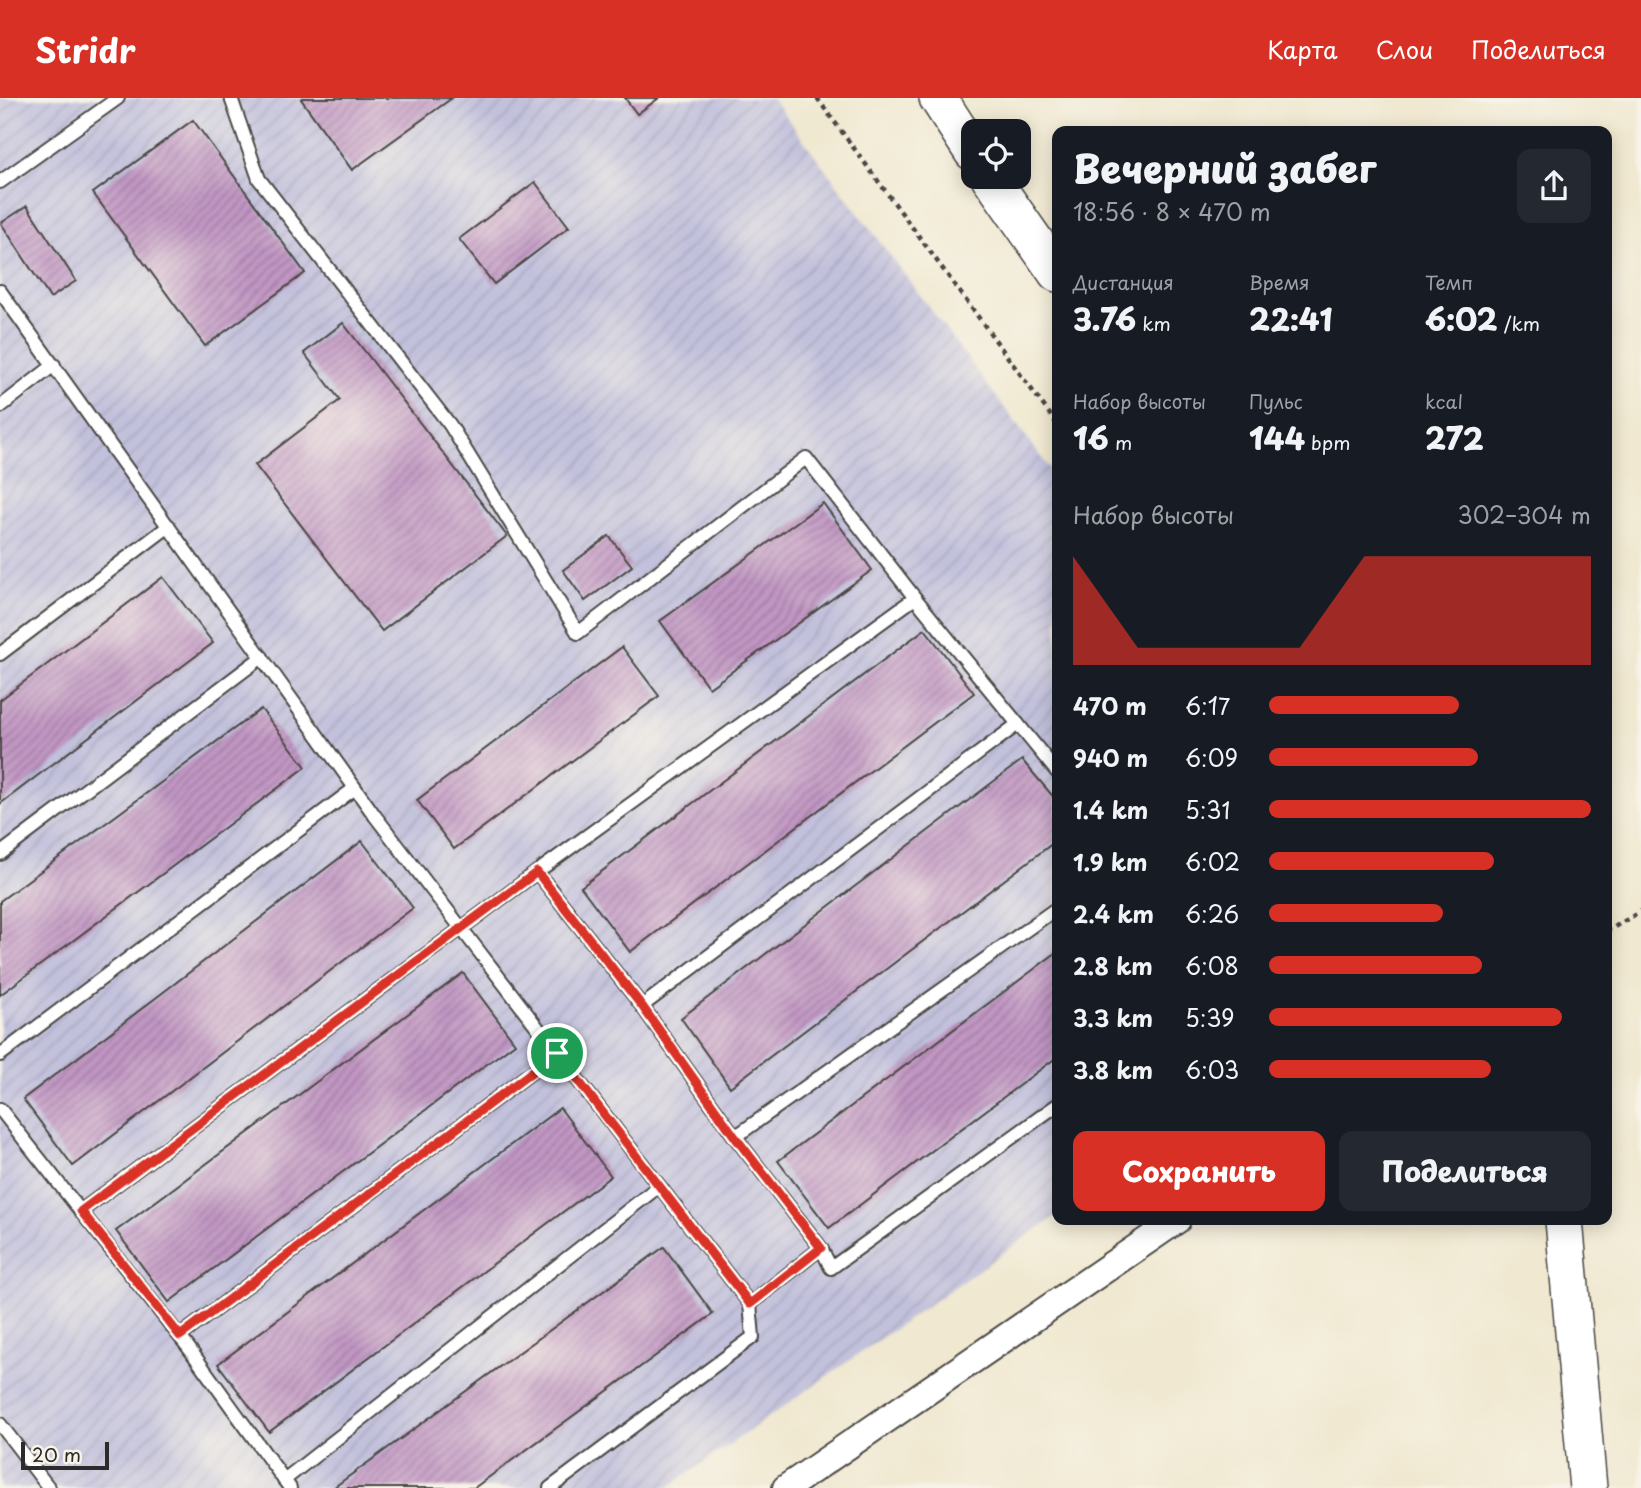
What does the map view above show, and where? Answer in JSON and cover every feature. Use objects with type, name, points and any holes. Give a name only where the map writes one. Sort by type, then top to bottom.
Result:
[{"type":"street","points":[[938,98],[961,133]]},
{"type":"street","points":[[998,189],[1052,266]]},
{"type":"street","points":[[786,1488],[1170,1225]]},
{"type":"street","points":[[1564,1225],[1588,1488]]},
{"type":"lane","points":[[0,182],[118,98]]},
{"type":"lane","points":[[231,98],[259,179],[450,425],[579,633],[806,458],[915,598],[1052,766]]},
{"type":"lane","points":[[0,291],[355,788],[750,1304],[752,1337],[550,1488]]},
{"type":"lane","points":[[0,407],[54,365]]},
{"type":"lane","points":[[0,654],[169,526]]},
{"type":"lane","points":[[81,1211],[537,872],[915,598]]},
{"type":"lane","points":[[0,854],[262,657]]},
{"type":"lane","points":[[642,1006],[1018,724]]},
{"type":"lane","points":[[0,1055],[355,788]]},
{"type":"lane","points":[[537,872],[642,1006],[735,1137],[821,1248],[831,1268],[1052,1109]]},
{"type":"lane","points":[[735,1137],[1052,912]]},
{"type":"lane","points":[[180,1336],[557,1053]]},
{"type":"lane","points":[[0,1109],[180,1336],[287,1484],[659,1186]]},
{"type":"lane","points":[[750,1304],[821,1248]]},
{"type":"lane","points":[[0,1424],[49,1488]]},
{"type":"path","points":[[817,98],[1052,417]]},
{"type":"path","points":[[1612,928],[1641,911]]},
{"type":"shaded area","points":[[0,98],[772,98],[1052,471],[1052,1218],[667,1488],[0,1488]]},
{"type":"building","points":[[452,98],[352,170],[301,99]]},
{"type":"building","points":[[625,98],[659,98],[637,114]]},
{"type":"building","points":[[193,120],[305,273],[205,346],[93,193]]},
{"type":"building","points":[[535,182],[569,227],[494,284],[459,239]]},
{"type":"building","points":[[27,206],[76,281],[50,298],[1,223]]},
{"type":"building","points":[[343,323],[507,536],[382,631],[255,465],[340,400],[304,353]]},
{"type":"building","points":[[823,503],[872,570],[709,688],[660,621]]},
{"type":"building","points":[[609,536],[632,566],[585,601],[563,570]]},
{"type":"building","points":[[163,577],[213,643],[0,804],[0,700]]},
{"type":"building","points":[[925,629],[974,693],[630,952],[581,887]]},
{"type":"building","points":[[622,647],[659,696],[454,849],[417,800]]},
{"type":"building","points":[[261,709],[306,767],[0,995],[0,901]]},
{"type":"building","points":[[1022,760],[1052,795],[1052,844],[730,1087],[681,1018]]},
{"type":"building","points":[[362,841],[413,908],[73,1166],[23,1099]]},
{"type":"building","points":[[1052,956],[1052,1061],[829,1228],[778,1161]]},
{"type":"building","points":[[463,973],[515,1043],[169,1302],[116,1231]]},
{"type":"building","points":[[560,1108],[611,1176],[269,1432],[218,1364]]},
{"type":"building","points":[[664,1247],[713,1314],[474,1488],[333,1488]]},
{"type":"route","points":[[537,872],[642,1006],[735,1137],[821,1248],[750,1304],[557,1053],[180,1336],[81,1211],[537,872]]}]
